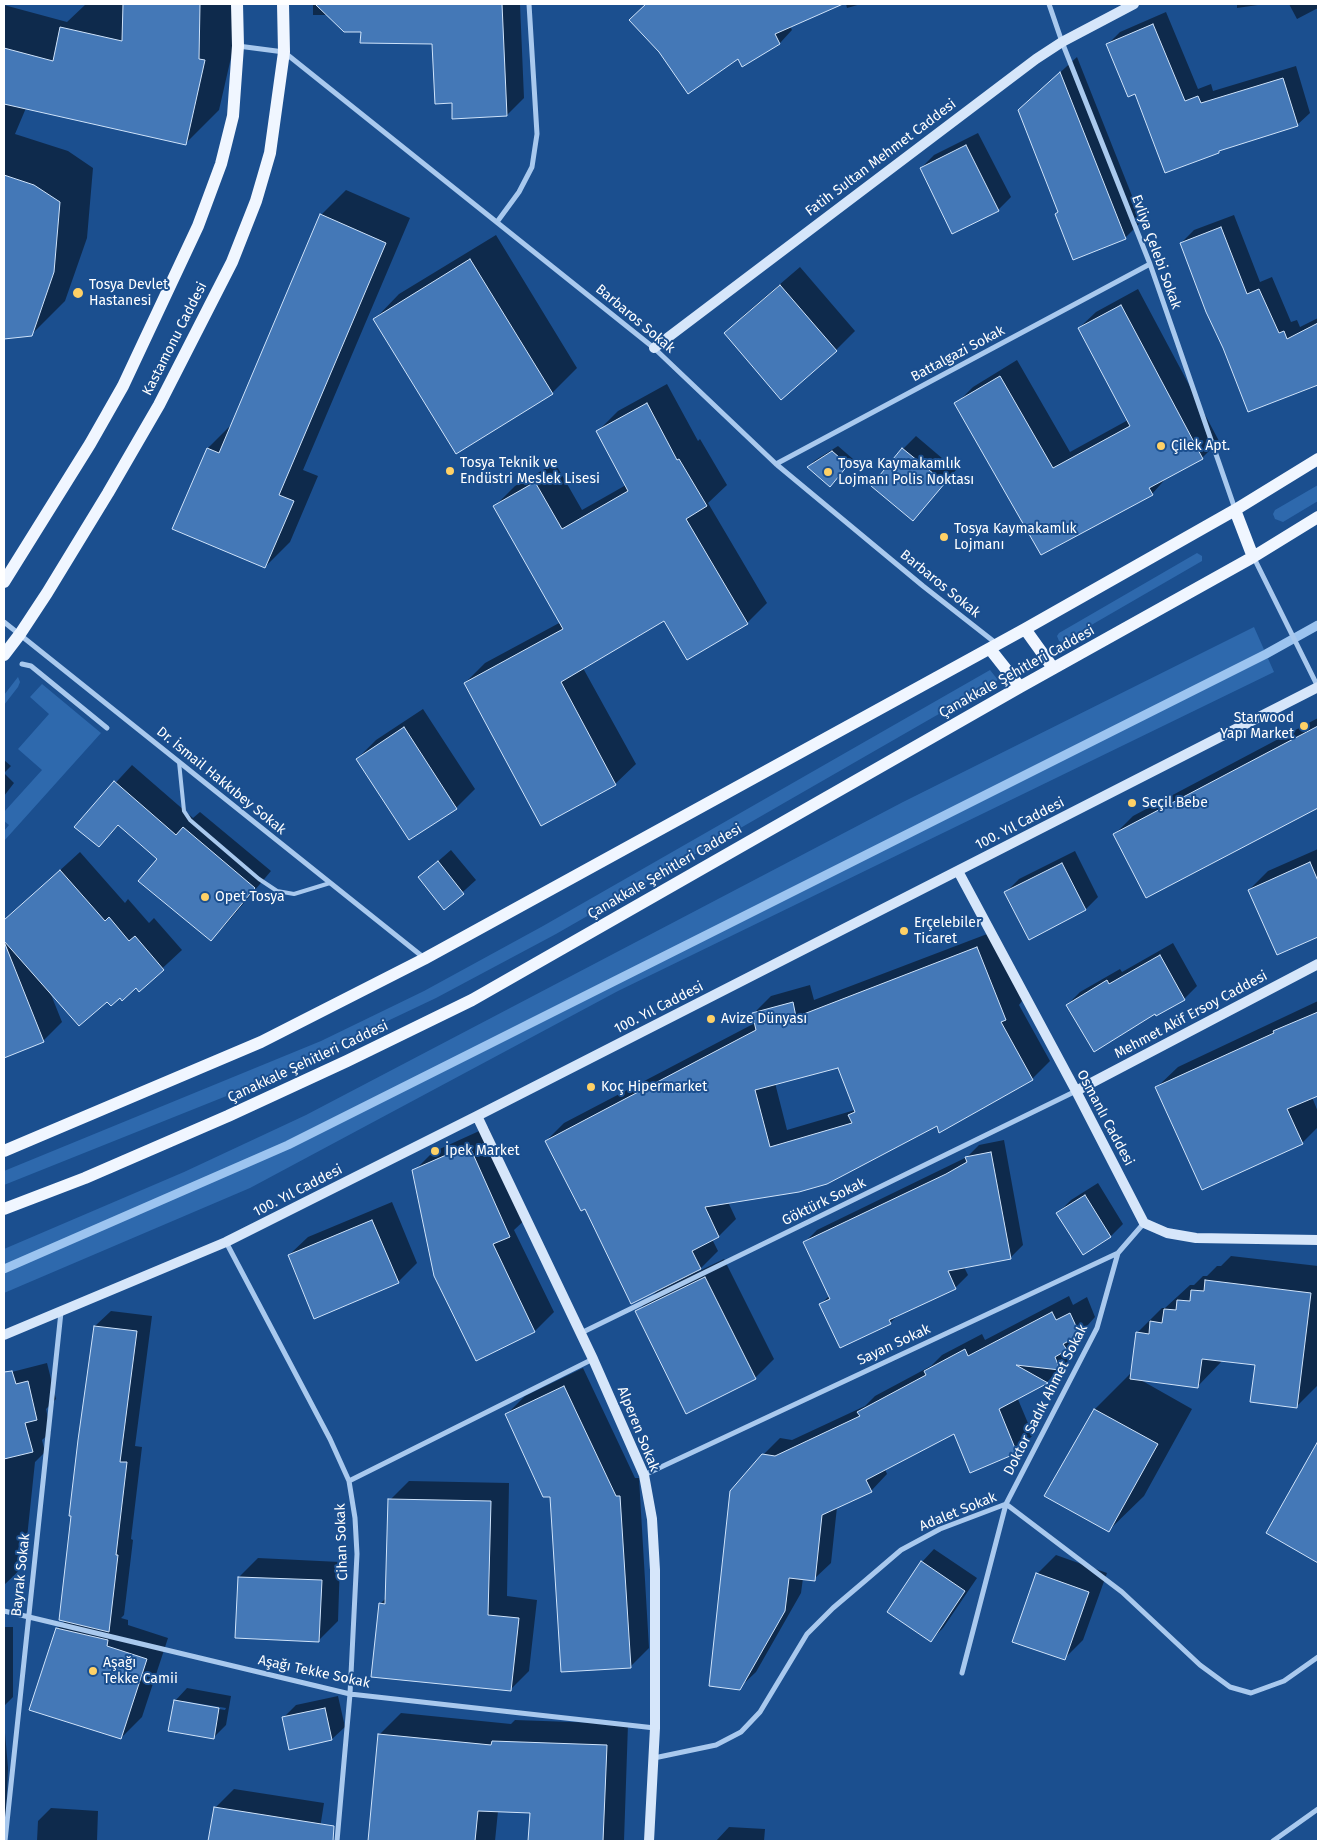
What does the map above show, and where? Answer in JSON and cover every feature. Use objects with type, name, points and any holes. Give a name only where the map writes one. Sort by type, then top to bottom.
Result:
[{"type":"main road","name":"Kastamonu Caddesi","points":[[4,582],[85,452],[123,386],[198,226],[221,164],[233,116],[238,46],[237,4]]},
{"type":"main road","name":"Kastamonu Caddesi","points":[[4,655],[20,634],[108,493],[159,405],[232,262],[256,201],[270,153],[284,52],[283,4]]},
{"type":"main road","points":[[4,1151],[261,1042],[424,959],[994,647],[1235,510],[1318,459]]},
{"type":"main road","points":[[1235,510],[1253,557]]},
{"type":"main road","name":"Çanakkale Şehitleri Caddesi","points":[[4,1209],[85,1178],[228,1116],[472,1000],[1053,668],[1253,557],[1318,517]]},
{"type":"main road","points":[[1025,629],[1053,668]]},
{"type":"main road","points":[[994,647],[1020,687]]},
{"type":"street","points":[[497,222],[520,192],[532,168],[537,134],[529,4]]},
{"type":"street","name":"Evliya Çelebi Sokak","points":[[1048,4],[1150,264],[1235,510]]},
{"type":"street","name":"Fatih Sultan Mehmet Caddesi","points":[[654,348],[1020,71],[1062,42],[1134,4]]},
{"type":"street","points":[[238,46],[284,52]]},
{"type":"street","name":"Barbaros Sokak","points":[[284,52],[654,348],[776,464],[994,647]]},
{"type":"street","name":"Battalgazi Sokak","points":[[776,464],[1150,264]]},
{"type":"street","points":[[1253,557],[1318,687]]},
{"type":"street","name":"Dr. İsmail Hakkıbey Sokak","points":[[4,622],[424,959]]},
{"type":"street","points":[[22,664],[31,666],[107,728]]},
{"type":"street","name":"100. Yıl Caddesi","points":[[4,1335],[226,1242],[1318,687]]},
{"type":"street","name":"Osmanlı Caddesi","points":[[958,871],[1076,1091],[1144,1223]]},
{"type":"street","name":"Mehmet Akif Ersoy Caddesi","points":[[1076,1091],[1318,964]]},
{"type":"street","name":"Göktürk Sokak","points":[[581,1333],[1076,1091]]},
{"type":"street","name":"Alperen Sokak","points":[[477,1116],[581,1333],[644,1474],[652,1519],[655,1570],[655,1728],[649,1841]]},
{"type":"street","points":[[1144,1223],[1167,1233],[1196,1238],[1318,1240]]},
{"type":"street","name":"Sayan Sokak","points":[[644,1474],[1118,1253],[1144,1223]]},
{"type":"street","name":"Cihan Sokak","points":[[226,1242],[330,1439],[349,1481],[355,1518],[357,1554],[350,1694],[337,1841]]},
{"type":"street","name":"Doktor Sadık Ahmet Sokak","points":[[962,1673],[1006,1504],[1096,1328],[1118,1253]]},
{"type":"street","name":"Bayrak Sokak","points":[[5,1841],[61,1312]]},
{"type":"street","points":[[349,1481],[593,1359]]},
{"type":"street","name":"Adalet Sokak","points":[[653,1758],[716,1745],[741,1732],[760,1712],[807,1634],[833,1608],[901,1550],[940,1529],[1006,1504],[1122,1592],[1200,1665],[1230,1687],[1251,1693],[1284,1681],[1318,1657]]},
{"type":"street","name":"Aşağı Tekke Sokak","points":[[4,1611],[350,1694],[655,1728]]},
{"type":"street","points":[[1273,1841],[1318,1809]]},
{"type":"lane","points":[[179,762],[184,811],[190,820],[259,879],[277,891],[294,894],[330,883]]},
{"type":"shaded area","points":[[1318,485],[1318,501],[1283,522],[1275,519],[1273,514],[1275,510]]},
{"type":"shaded area","points":[[1197,553],[1202,556],[1202,561],[1062,642],[1059,641],[1057,636],[1059,633]]},
{"type":"shaded area","points":[[1254,627],[1274,672],[618,991],[250,1188],[4,1293],[4,1249],[184,1172],[306,1115],[903,802]]},
{"type":"shaded area","points":[[990,670],[998,680],[556,934],[436,998],[244,1089],[4,1185],[4,1171],[321,1041],[424,991],[543,926]]},
{"type":"shaded area","points":[[18,677],[20,682],[18,687],[4,705],[4,695]]},
{"type":"shaded area","points":[[42,684],[101,733],[4,841],[4,831],[9,825],[4,821],[4,812],[42,770],[18,749],[49,714],[30,697]]},
{"type":"building","points":[[123,4],[200,4],[199,59],[205,60],[186,145],[4,104],[4,48],[53,61],[60,27],[122,41]]},
{"type":"building","points":[[315,4],[502,4],[507,116],[452,119],[452,103],[435,104],[432,44],[360,43],[361,32],[344,32]]},
{"type":"building","points":[[646,4],[843,4],[775,34],[780,44],[742,67],[738,59],[688,94],[659,52],[629,20]]},
{"type":"building","points":[[1153,24],[1185,101],[1198,96],[1201,103],[1283,78],[1298,126],[1219,151],[1219,153],[1165,173],[1135,94],[1128,97],[1106,44]]},
{"type":"building","points":[[1060,72],[1126,239],[1073,260],[1055,214],[1058,212],[1018,110]]},
{"type":"building","points":[[966,145],[999,211],[952,234],[920,168]]},
{"type":"building","points":[[4,175],[34,185],[60,202],[54,272],[32,336],[4,339]]},
{"type":"building","points":[[320,214],[386,243],[279,495],[294,501],[265,568],[172,529],[207,448],[219,453]]},
{"type":"building","points":[[1221,227],[1247,294],[1259,289],[1279,333],[1284,331],[1287,339],[1318,323],[1318,385],[1248,412],[1223,348],[1206,312],[1180,243]]},
{"type":"building","points":[[470,259],[553,394],[456,454],[373,319]]},
{"type":"building","points":[[780,285],[837,351],[781,400],[724,333]]},
{"type":"building","points":[[1121,305],[1203,459],[1149,488],[1153,495],[1041,555],[954,403],[1000,376],[1053,468],[1130,426],[1078,328]]},
{"type":"building","points":[[647,403],[677,460],[679,459],[707,506],[686,519],[748,624],[687,660],[664,621],[561,682],[616,785],[541,826],[464,683],[563,629],[493,506],[535,482],[562,529],[628,491],[596,431]]},
{"type":"building","name":"Tosya Kaymakamlık Lojmanı","points":[[902,448],[945,483],[913,521],[871,486]]},
{"type":"building","name":"Tosya Kaymakamlık Lojmanı Polis Noktası","points":[[832,451],[848,465],[830,487],[807,467]]},
{"type":"building","points":[[1318,726],[1318,808],[1146,898],[1113,834]]},
{"type":"building","points":[[404,727],[457,809],[409,840],[356,759]]},
{"type":"building","points":[[114,781],[176,835],[183,827],[255,888],[211,941],[138,881],[157,859],[118,825],[99,847],[74,827]]},
{"type":"building","points":[[438,861],[464,894],[444,910],[418,877]]},
{"type":"building","points":[[1310,862],[1318,881],[1318,937],[1277,955],[1248,890]]},
{"type":"building","points":[[1062,863],[1086,910],[1029,940],[1004,892]]},
{"type":"building","points":[[60,870],[105,921],[109,917],[129,941],[135,936],[164,970],[139,992],[136,988],[122,1001],[120,998],[111,1006],[107,1002],[79,1026],[4,941],[4,920]]},
{"type":"building","points":[[4,945],[44,1042],[4,1058]]},
{"type":"building","points":[[977,947],[1006,1020],[1001,1022],[1033,1080],[939,1133],[937,1126],[827,1184],[799,1192],[705,1207],[719,1237],[692,1251],[701,1269],[631,1304],[585,1209],[581,1211],[545,1141],[756,1030],[752,1013],[793,1002],[796,1017]],"holes":[[[838,1068],[855,1112],[848,1115],[852,1123],[770,1147],[755,1090]]]},
{"type":"building","points":[[1160,955],[1185,1000],[1156,1016],[1155,1014],[1094,1052],[1066,1005],[1107,980],[1109,984]]},
{"type":"building","points":[[1318,1012],[1318,1096],[1287,1109],[1303,1144],[1202,1190],[1155,1087],[1274,1033],[1273,1031]]},
{"type":"building","points":[[469,1145],[510,1237],[493,1244],[535,1332],[476,1361],[434,1276],[412,1170]]},
{"type":"building","points":[[991,1152],[1011,1259],[948,1271],[956,1289],[889,1320],[891,1324],[840,1348],[819,1304],[830,1299],[803,1242],[946,1174],[967,1162],[965,1157]]},
{"type":"building","points":[[1085,1195],[1111,1237],[1083,1255],[1056,1213]]},
{"type":"building","points":[[372,1220],[399,1283],[314,1319],[288,1255]]},
{"type":"building","points":[[705,1277],[756,1379],[686,1414],[635,1311]]},
{"type":"building","points":[[1205,1280],[1311,1293],[1297,1408],[1250,1402],[1255,1365],[1202,1359],[1198,1388],[1130,1379],[1136,1332],[1149,1334],[1150,1321],[1162,1323],[1164,1309],[1176,1310],[1177,1300],[1190,1301],[1191,1290],[1204,1291]]},
{"type":"building","points":[[1052,1312],[1056,1320],[1070,1313],[1080,1335],[1063,1344],[1067,1350],[1055,1357],[1060,1370],[1016,1365],[1048,1383],[999,1409],[1017,1453],[970,1473],[954,1434],[866,1480],[872,1492],[822,1515],[815,1581],[789,1578],[785,1611],[740,1690],[709,1686],[730,1491],[762,1454],[775,1456],[860,1416],[857,1412],[926,1375],[924,1371],[965,1349],[968,1356]]},
{"type":"building","points":[[94,1326],[137,1331],[120,1462],[127,1462],[109,1632],[59,1620],[78,1440]]},
{"type":"building","points":[[12,1371],[16,1384],[28,1381],[37,1420],[25,1423],[33,1452],[4,1459],[4,1372]]},
{"type":"building","points":[[564,1386],[616,1496],[620,1496],[631,1668],[561,1672],[550,1497],[543,1497],[505,1414]]},
{"type":"building","points":[[1094,1409],[1158,1444],[1109,1532],[1044,1496]]},
{"type":"building","points":[[1318,1441],[1318,1563],[1266,1533]]},
{"type":"building","points":[[388,1499],[491,1501],[488,1615],[519,1618],[511,1691],[371,1677],[379,1603],[385,1604]]},
{"type":"building","points":[[921,1561],[965,1591],[931,1642],[887,1612]]},
{"type":"building","points":[[1036,1573],[1089,1592],[1065,1660],[1012,1642]]},
{"type":"building","points":[[238,1577],[322,1580],[319,1642],[235,1638]]},
{"type":"building","name":"Aşağı Tekke Camii","points":[[56,1628],[108,1640],[107,1646],[147,1659],[121,1739],[29,1710]]},
{"type":"building","points":[[174,1700],[219,1708],[214,1739],[168,1731]]},
{"type":"building","points":[[325,1708],[332,1740],[289,1750],[282,1717]]},
{"type":"building","points":[[378,1734],[491,1745],[492,1741],[607,1745],[603,1841],[528,1841],[530,1813],[478,1811],[475,1841],[368,1841]]},
{"type":"building","points":[[214,1807],[334,1826],[333,1841],[208,1841]]},
{"type":"waterway","points":[[4,1269],[288,1145],[1266,654],[1318,625]]},
{"type":"place","name":"Tosya Devlet Hastanesi","points":[[78,293]]},
{"type":"place","name":"Çilek Apt.","points":[[1161,446]]},
{"type":"place","name":"Tosya Teknik ve Endüstri Meslek Lisesi","points":[[450,471]]},
{"type":"place","name":"Tosya Kaymakamlık Lojmanı Polis Noktası","points":[[828,472]]},
{"type":"place","name":"Tosya Kaymakamlık Lojmanı","points":[[944,537]]},
{"type":"place","name":"Starwood Yapı Market","points":[[1304,726]]},
{"type":"place","name":"Seçil Bebe","points":[[1132,803]]},
{"type":"place","name":"Opet Tosya","points":[[205,897]]},
{"type":"place","name":"Erçelebiler Ticaret","points":[[904,931]]},
{"type":"place","name":"Avize Dünyası","points":[[711,1019]]},
{"type":"place","name":"Koç Hipermarket","points":[[591,1087]]},
{"type":"place","name":"İpek Market","points":[[435,1151]]},
{"type":"place","name":"Aşağı Tekke Camii","points":[[93,1671]]}]
